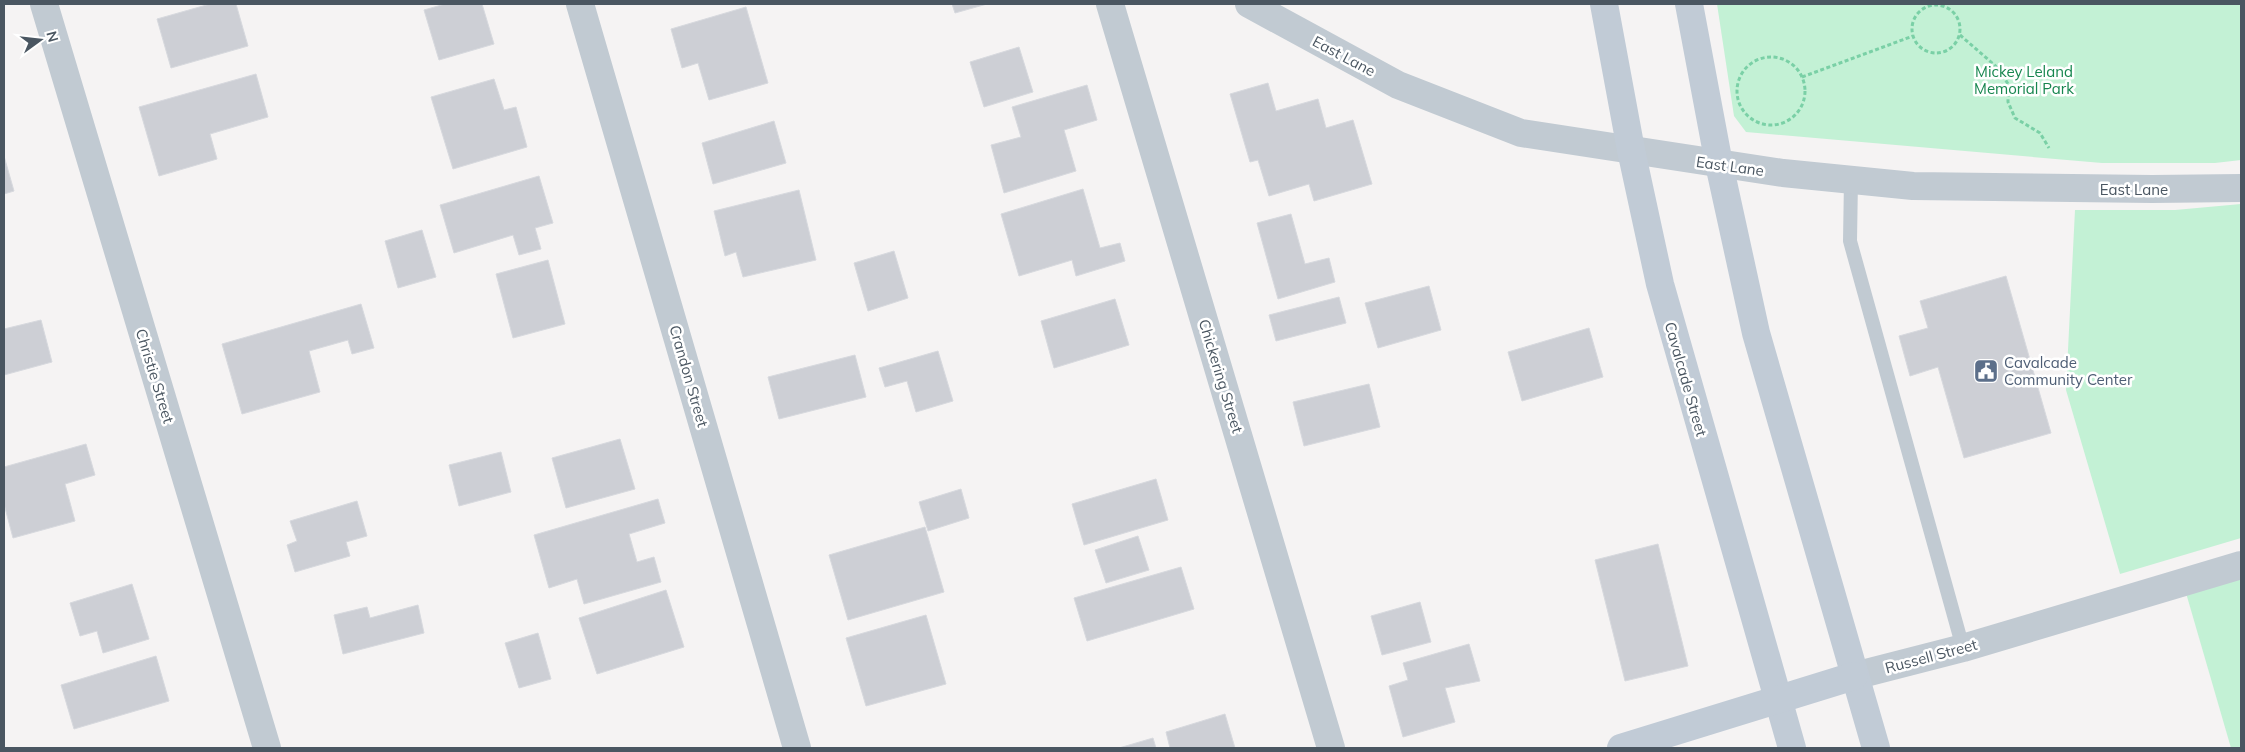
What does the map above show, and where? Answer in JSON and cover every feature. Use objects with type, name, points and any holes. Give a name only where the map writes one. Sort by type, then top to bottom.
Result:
[{"type":"main road","name":"Cavalcade Street","points":[[1604,4],[1631,150],[1660,284],[1776,699],[1792,748]]},
{"type":"main road","points":[[1689,4],[1719,164],[1756,333],[1876,748]]},
{"type":"main road","name":"Russell Street","points":[[1621,748],[1854,676]]},
{"type":"street","name":"Christie Street","points":[[44,4],[267,748]]},
{"type":"street","name":"Crandon Street","points":[[580,4],[797,748]]},
{"type":"street","name":"Chickering Street","points":[[1110,4],[1332,748]]},
{"type":"street","name":"East Lane","points":[[1250,4],[1398,85],[1521,133],[1719,164],[1914,186],[2152,189],[2241,188]]},
{"type":"street","name":"Russell Street","points":[[1854,676],[1963,648],[2241,565]]},
{"type":"lane","points":[[1851,180],[1850,241],[1963,648]]},
{"type":"path","points":[[1940,5],[1956,14],[1960,22],[1960,35],[1956,43],[1947,51],[1940,53],[1923,50],[1913,36],[1912,27],[1914,19],[1924,6],[1940,5]]},
{"type":"path","points":[[1960,35],[1999,69],[2008,84],[2008,102],[2015,118],[2040,133],[2048,148]]},
{"type":"path","points":[[1802,77],[1913,36]]},
{"type":"path","points":[[1772,56],[1787,61],[1798,69],[1802,77],[1804,100],[1799,111],[1787,121],[1776,124],[1760,122],[1750,117],[1743,108],[1738,94],[1739,80],[1745,69],[1758,59],[1772,56]]},
{"type":"green space","name":"Mickey Leland Memorial Park","points":[[1717,4],[2241,4],[2241,160],[2215,163],[2102,163],[1746,132],[1734,116]]},
{"type":"green space","points":[[2241,204],[2241,538],[2120,574],[2066,390],[2075,210],[2175,210]]},
{"type":"green space","points":[[2241,576],[2241,748],[2231,748],[2186,593]]},
{"type":"building","points":[[210,4],[236,4],[248,46],[171,68],[157,19]]},
{"type":"building","points":[[445,4],[482,4],[494,44],[439,60],[424,10]]},
{"type":"building","points":[[952,4],[987,4],[955,13]]},
{"type":"building","points":[[746,7],[768,83],[709,100],[698,63],[682,68],[671,29]]},
{"type":"building","points":[[1019,47],[1033,92],[984,107],[970,62]]},
{"type":"building","points":[[256,74],[268,117],[210,134],[217,159],[159,176],[139,107]]},
{"type":"building","points":[[494,79],[504,110],[516,107],[527,147],[453,169],[431,97]]},
{"type":"building","points":[[1268,83],[1276,111],[1318,99],[1326,128],[1353,120],[1372,184],[1314,201],[1309,184],[1269,196],[1258,160],[1250,162],[1230,94]]},
{"type":"building","points":[[1087,85],[1097,120],[1064,130],[1076,171],[1004,193],[991,145],[1021,137],[1012,107]]},
{"type":"building","points":[[774,121],[786,163],[713,184],[702,143]]},
{"type":"building","points":[[4,156],[14,191],[4,194]]},
{"type":"building","points":[[539,176],[553,223],[535,228],[541,249],[519,255],[513,235],[454,253],[440,205]]},
{"type":"building","points":[[1083,189],[1100,248],[1120,243],[1125,261],[1076,276],[1072,260],[1019,276],[1001,214]]},
{"type":"building","points":[[799,190],[816,260],[743,277],[736,252],[725,256],[714,211]]},
{"type":"building","points":[[1291,214],[1305,264],[1329,258],[1335,282],[1278,299],[1257,223]]},
{"type":"building","points":[[422,230],[436,277],[398,288],[385,241]]},
{"type":"building","points":[[894,251],[908,298],[868,311],[854,263]]},
{"type":"building","points":[[548,260],[565,324],[513,338],[496,274]]},
{"type":"building","name":"Cavalcade Community Center","points":[[2006,276],[2051,433],[1964,458],[1938,367],[1910,376],[1899,336],[1928,328],[1920,301]]},
{"type":"building","points":[[1429,286],[1441,330],[1378,348],[1365,303]]},
{"type":"building","points":[[1339,297],[1346,323],[1276,341],[1269,315]]},
{"type":"building","points":[[1115,299],[1129,345],[1054,368],[1041,321]]},
{"type":"building","points":[[361,304],[374,348],[352,354],[348,340],[309,351],[320,392],[242,414],[222,344]]},
{"type":"building","points":[[41,320],[52,362],[4,375],[4,329]]},
{"type":"building","points":[[1589,328],[1603,377],[1522,401],[1508,352]]},
{"type":"building","points":[[938,351],[953,401],[916,412],[907,381],[885,387],[879,368]]},
{"type":"building","points":[[855,355],[866,397],[779,419],[768,377]]},
{"type":"building","points":[[1369,384],[1380,427],[1304,446],[1293,402]]},
{"type":"building","points":[[620,439],[635,489],[566,508],[552,458]]},
{"type":"building","points":[[86,444],[95,475],[65,484],[75,521],[13,538],[4,504],[4,467]]},
{"type":"building","points":[[501,452],[511,492],[459,506],[449,465]]},
{"type":"building","points":[[1156,479],[1168,520],[1084,545],[1072,504]]},
{"type":"building","points":[[961,489],[969,518],[928,531],[919,502]]},
{"type":"building","points":[[658,499],[665,523],[629,534],[637,562],[654,557],[661,582],[584,604],[577,579],[549,588],[534,535]]},
{"type":"building","points":[[357,501],[367,536],[346,542],[350,556],[295,572],[287,545],[297,541],[290,521]]},
{"type":"building","points":[[925,527],[944,592],[848,620],[829,555]]},
{"type":"building","points":[[1138,536],[1149,570],[1106,583],[1095,550]]},
{"type":"building","points":[[1658,544],[1688,666],[1625,681],[1595,560]]},
{"type":"building","points":[[1181,567],[1194,609],[1087,641],[1074,598]]},
{"type":"building","points":[[132,584],[149,639],[103,653],[97,631],[80,636],[70,603]]},
{"type":"building","points":[[666,590],[684,647],[597,674],[579,618]]},
{"type":"building","points":[[1420,602],[1431,642],[1382,655],[1371,616]]},
{"type":"building","points":[[418,605],[424,633],[343,654],[334,615],[367,607],[370,618]]},
{"type":"building","points":[[926,615],[946,684],[866,706],[846,638]]},
{"type":"building","points":[[538,633],[551,679],[519,688],[505,643]]},
{"type":"building","points":[[1469,644],[1480,681],[1445,688],[1455,722],[1403,737],[1389,686],[1408,680],[1403,663]]},
{"type":"building","points":[[156,656],[169,701],[74,729],[61,685]]},
{"type":"building","points":[[1225,714],[1235,748],[1170,748],[1166,732]]},
{"type":"building","points":[[1153,738],[1156,748],[1119,748]]},
{"type":"place","name":"Cavalcade Community Center","points":[[1986,371]]}]
